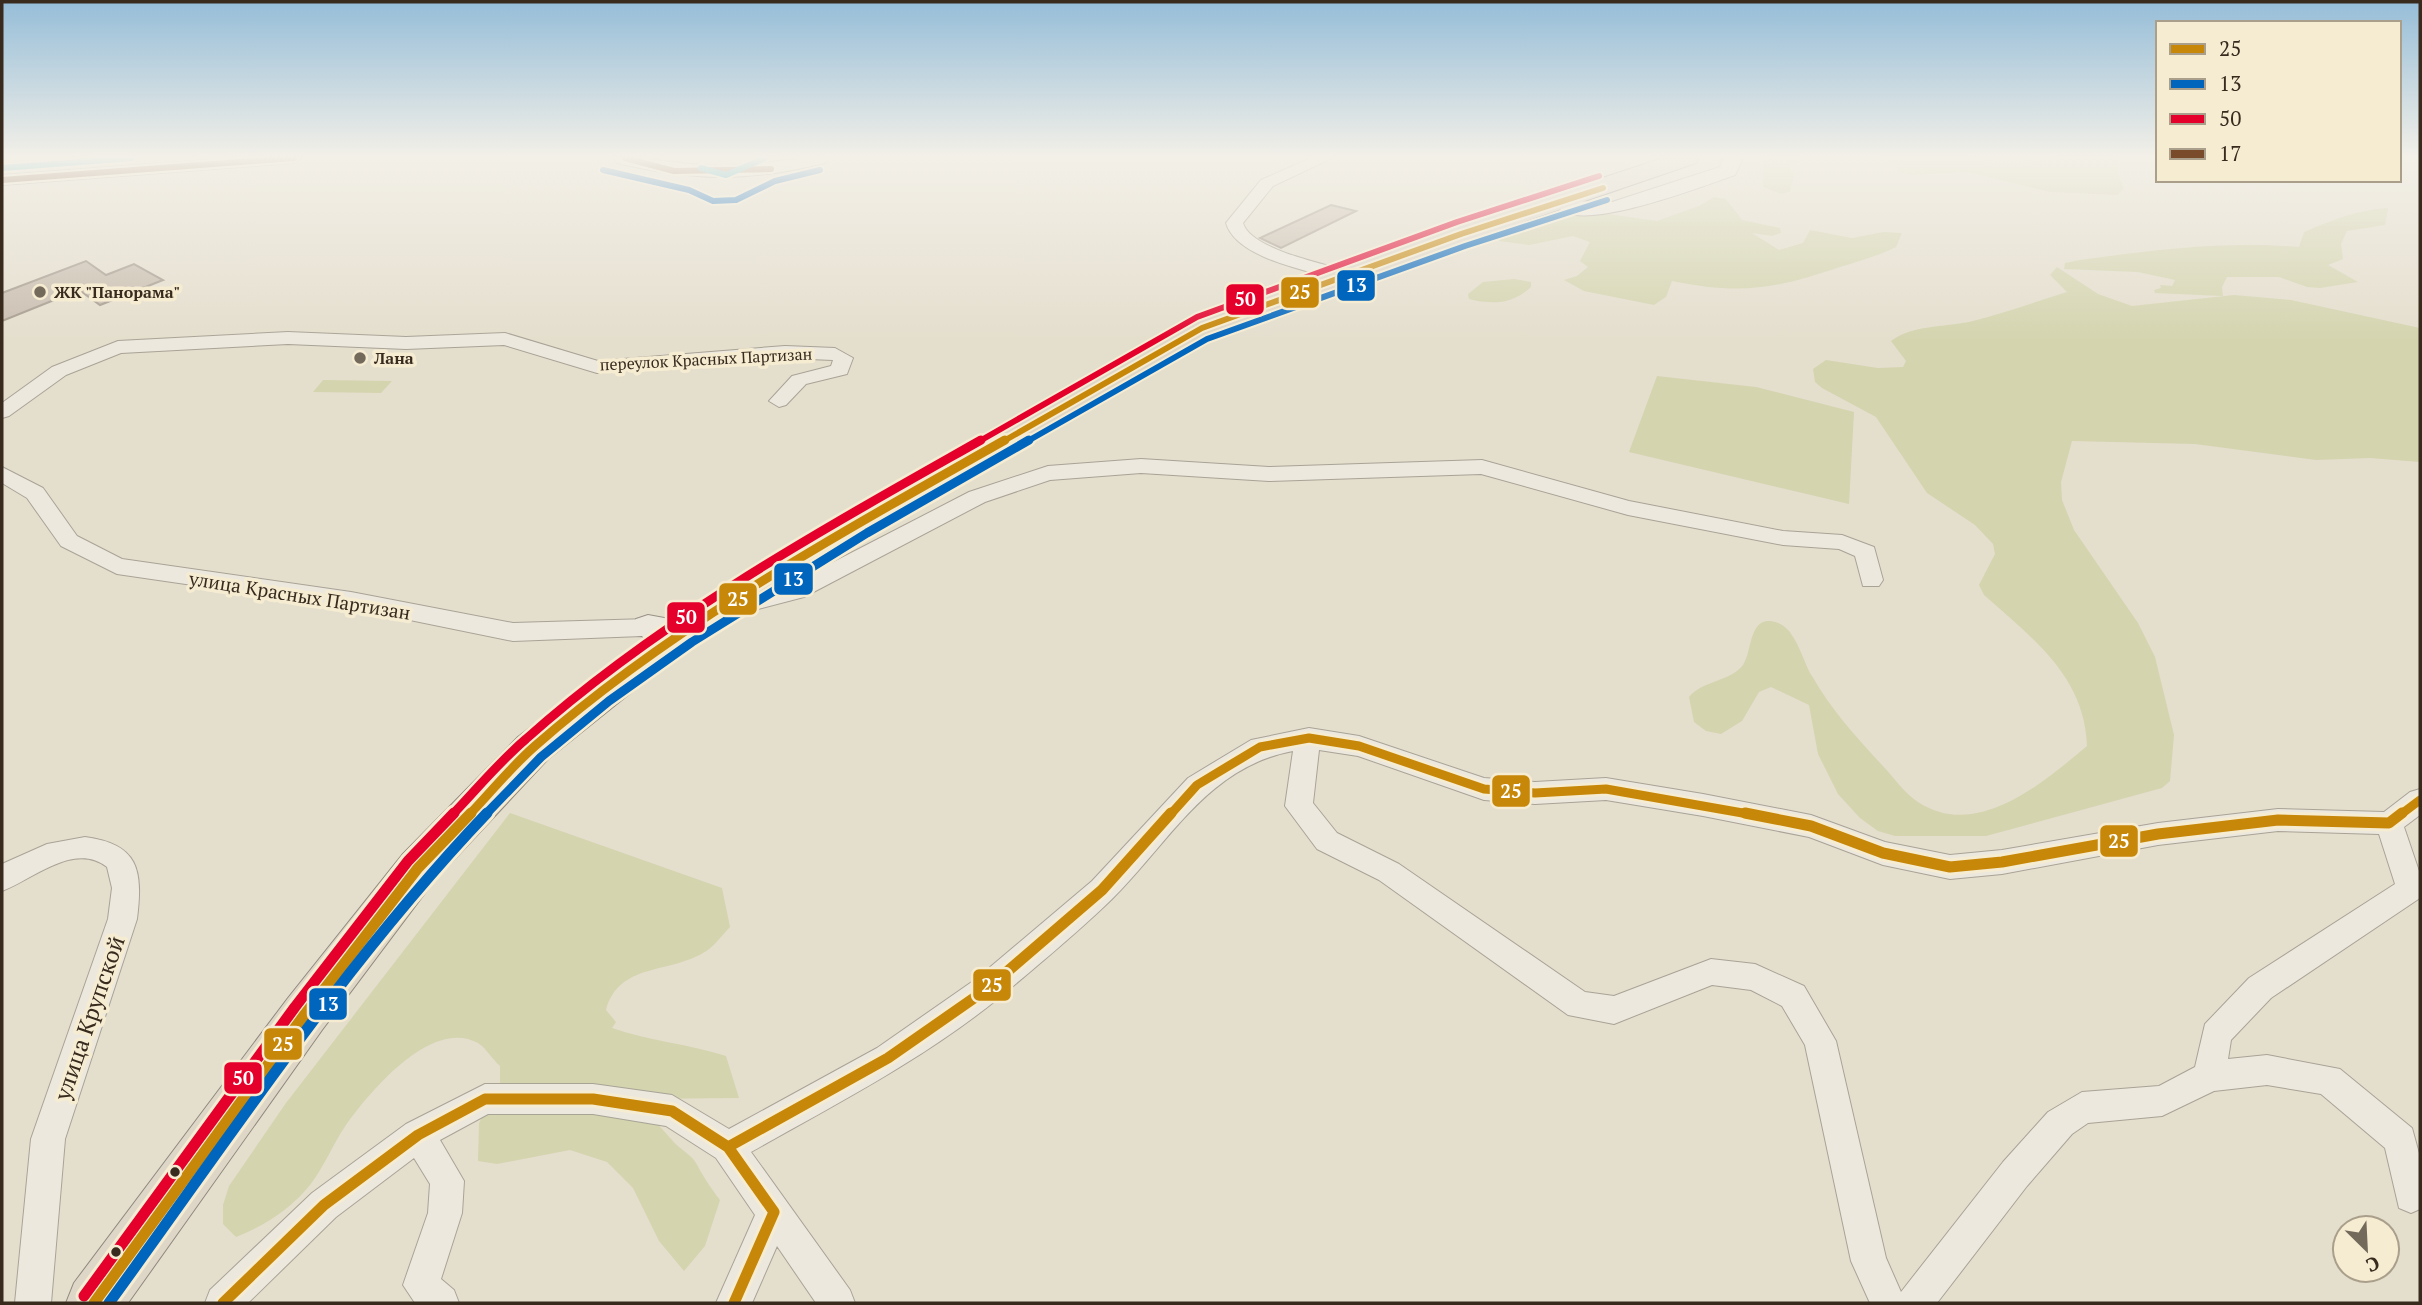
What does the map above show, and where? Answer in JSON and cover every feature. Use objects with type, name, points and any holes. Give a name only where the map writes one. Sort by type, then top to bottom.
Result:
[{"type":"highway","points":[[98,1300],[305,1014],[418,868],[533,748],[602,691],[658,632],[860,522],[1202,328],[1512,219]]},
{"type":"highway","points":[[98,1300],[257,1109],[329,1016],[408,903],[522,777],[610,699],[856,539],[1213,332],[1532,219]]},
{"type":"street","points":[[1237,219],[1234,223],[1237,233],[1263,250],[1345,276]]},
{"type":"street","name":"переулок Красных Партизан","points":[[2,412],[59,371],[118,347],[288,338],[406,343],[505,339],[597,367],[785,352],[835,354],[843,358],[840,370],[799,380],[779,401]]},
{"type":"street","points":[[758,601],[796,591],[977,497],[1048,473],[1141,466],[1269,474],[1482,467],[1628,508],[1783,538],[1842,542],[1866,552],[1871,580]]},
{"type":"street","name":"улица Красных Партизан","points":[[2,474],[35,493],[69,541],[117,566],[351,600],[513,632],[658,632]]},
{"type":"street","points":[[1309,738],[1301,770],[1299,806],[1327,841],[1389,872],[1579,1004],[1614,1010],[1711,972],[1755,977],[1793,996],[1820,1041],[1869,1261],[1888,1303]]},
{"type":"street","points":[[728,1147],[888,1058],[987,989],[1102,890],[1198,785],[1260,747],[1309,738],[1359,746],[1484,789],[1535,793],[1606,789],[1703,805],[1811,826],[1883,853],[1950,867],[2001,862],[2158,834],[2278,820],[2389,823],[2420,800]]},
{"type":"street","points":[[2210,1076],[2216,1034],[2260,988],[2411,889],[2389,823]]},
{"type":"street","name":"улица Крупской","points":[[2,878],[18,867],[88,848],[111,853],[123,867],[127,890],[98,999],[48,1137],[33,1303]]},
{"type":"street","points":[[1915,1303],[2015,1174],[2060,1123],[2082,1108],[2162,1101],[2210,1076],[2267,1070],[2329,1080],[2400,1139],[2411,1196]]},
{"type":"street","points":[[223,1303],[324,1205],[418,1135],[485,1099],[593,1099],[672,1111],[728,1147],[837,1303]]},
{"type":"street","points":[[418,1135],[447,1181],[445,1213],[421,1284],[441,1303]]},
{"type":"street","points":[[734,1303],[774,1212]]},
{"type":"green space","points":[[1542,219],[1741,219],[1780,228],[1781,233],[1772,236],[1752,233],[1779,250],[1803,243],[1810,230],[1852,238],[1883,232],[1902,233],[1896,247],[1882,253],[1776,285],[1738,289],[1672,281],[1666,297],[1654,305],[1584,291],[1564,280],[1577,276],[1588,267],[1580,261],[1590,242],[1573,236],[1529,245],[1499,241],[1499,233]]},
{"type":"green space","points":[[2337,219],[2386,219],[2385,225],[2347,231],[2341,244],[2343,259],[2328,265],[2358,282],[2320,288],[2307,287],[2279,277],[2227,277],[2222,287],[2223,296],[2155,293],[2154,290],[2161,288],[2160,285],[2172,286],[2175,280],[2138,272],[2064,269],[2065,263],[2080,260],[2162,250],[2244,245],[2299,247],[2304,232]]},
{"type":"green space","points":[[2057,267],[2098,294],[2132,306],[2234,295],[2291,300],[2420,328],[2420,462],[2370,458],[2316,460],[2195,444],[2072,441],[2061,482],[2062,500],[2074,530],[2138,623],[2155,657],[2174,735],[2170,781],[2162,788],[1986,836],[1895,836],[1878,831],[1860,818],[1838,794],[1818,754],[1809,705],[1771,687],[1759,692],[1742,721],[1721,734],[1706,731],[1694,722],[1689,697],[1702,687],[1738,671],[1746,659],[1756,628],[1768,621],[1784,626],[1790,632],[1827,699],[1903,789],[1918,802],[1940,812],[1963,815],[1986,811],[2008,802],[2030,790],[2087,746],[2084,721],[2077,699],[2066,679],[2037,643],[1984,595],[1979,585],[1995,554],[1993,544],[1975,525],[1927,493],[1876,417],[1822,388],[1815,382],[1813,369],[1826,360],[1878,368],[1903,367],[1906,361],[1891,341],[1909,332],[1969,322],[2067,292],[2050,275]]},
{"type":"green space","points":[[1514,279],[1531,282],[1531,287],[1517,297],[1502,302],[1469,299],[1468,294],[1483,282]]},
{"type":"green space","points":[[1657,376],[1756,387],[1854,412],[1849,504],[1629,452]]},
{"type":"green space","points":[[323,380],[392,381],[381,393],[313,392]]},
{"type":"green space","points":[[510,813],[722,888],[730,927],[717,941],[707,951],[689,960],[633,977],[612,995],[606,1010],[616,1022],[612,1028],[726,1056],[739,1098],[636,1099],[694,1160],[720,1200],[705,1246],[684,1271],[659,1241],[633,1188],[607,1162],[570,1150],[497,1164],[478,1161],[479,1123],[500,1083],[500,1066],[478,1043],[460,1038],[441,1040],[403,1062],[356,1111],[303,1194],[276,1216],[236,1237],[223,1224],[223,1205],[229,1186],[286,1103]]},
{"type":"building","points":[[1301,219],[1340,219],[1281,248],[1260,238]]},
{"type":"building","name":"ЖК \"Панорама\"","points":[[86,261],[106,275],[134,264],[163,280],[100,305],[79,290],[2,321],[2,293]]},
{"type":"transit line","name":"50","points":[[84,1296],[295,1007],[408,861],[524,740],[595,681],[679,622],[855,512],[1197,317],[1467,219]]},
{"type":"transit line","name":"25","points":[[94,1303],[305,1014],[418,868],[533,748],[602,691],[685,632],[861,522],[1202,328],[1508,219]]},
{"type":"transit line","name":"13","points":[[109,1303],[315,1021],[427,876],[541,757],[609,701],[692,642],[867,533],[1207,339],[1465,246],[1549,219]]},
{"type":"transit line","name":"25","points":[[728,1147],[888,1058],[987,989],[1102,890],[1197,785],[1260,747],[1309,738],[1359,746],[1484,789],[1535,793],[1606,789],[1703,805],[1811,826],[1883,853],[1950,867],[2002,862],[2158,834],[2278,820],[2389,823],[2420,800]]},
{"type":"transit line","name":"25","points":[[223,1303],[324,1205],[418,1135],[485,1099],[593,1099],[672,1111],[728,1147],[774,1212],[734,1303]]},
{"type":"place","name":"ЖК \"Панорама\"","points":[[40,292]]},
{"type":"place","name":"Лана","points":[[360,358]]}]
